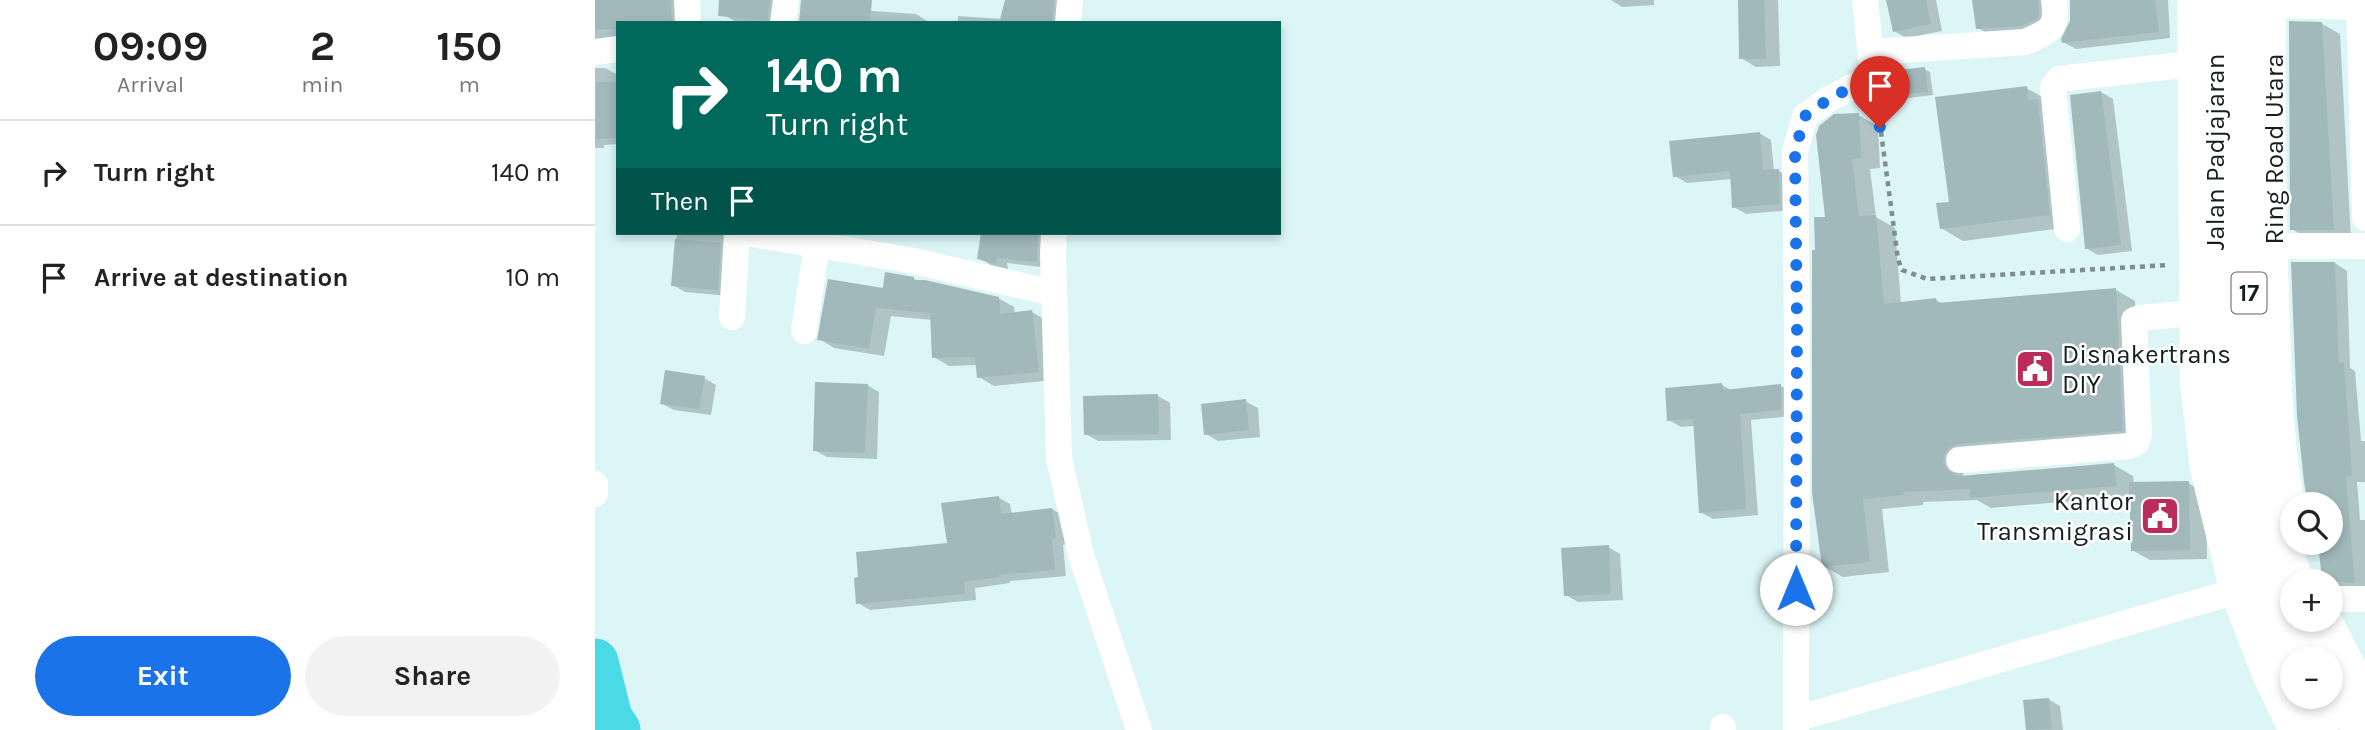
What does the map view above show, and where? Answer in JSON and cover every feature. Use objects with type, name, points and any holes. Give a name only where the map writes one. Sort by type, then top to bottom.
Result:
[{"type":"highway","name":"Jalan Padjajaran","points":[[2215,0],[2215,280],[2220,387],[2238,500],[2252,557],[2284,646]]},
{"type":"highway","name":"Jalan Padjajaran","points":[[2265,2],[2261,125],[2248,279],[2256,391],[2267,485],[2290,569]]},
{"type":"highway","points":[[2343,694],[2361,730]]},
{"type":"highway","points":[[2310,709],[2319,730]]},
{"type":"street","points":[[687,0],[688,21]]},
{"type":"street","points":[[783,21],[786,0]]},
{"type":"street","points":[[1068,21],[1070,0]]},
{"type":"street","points":[[1865,0],[1873,64]]},
{"type":"street","points":[[2055,0],[2055,23],[2048,32],[2025,42],[1873,64],[1805,116],[1795,151],[1796,725],[2233,592]]},
{"type":"street","points":[[2190,0],[2191,313],[2193,382],[2203,470],[2233,592],[2264,672],[2291,730]]},
{"type":"street","points":[[2265,2],[2361,5],[2365,218]]},
{"type":"street","points":[[595,52],[616,49]]},
{"type":"street","points":[[2067,229],[2053,87],[2055,83],[2059,79],[2191,64]]},
{"type":"street","name":"Ring Road Utara","points":[[2261,125],[2274,246],[2279,382],[2289,492]]},
{"type":"street","points":[[731,317],[746,235]]},
{"type":"street","points":[[758,235],[909,260],[1054,293]]},
{"type":"street","points":[[1054,235],[1059,458],[1081,555],[1139,730]]},
{"type":"street","points":[[804,331],[817,245]]},
{"type":"street","points":[[2274,246],[2365,246]]},
{"type":"street","points":[[1959,460],[2128,446],[2136,443],[2139,434],[2134,320],[2191,313]]},
{"type":"street","points":[[595,484],[595,494]]},
{"type":"street","points":[[2343,599],[2365,599]]},
{"type":"street","points":[[2335,632],[2365,689]]},
{"type":"path","points":[[1873,64],[1898,259],[1902,270],[1927,279],[2191,264]]},
{"type":"building","points":[[595,0],[671,0],[672,21],[616,21],[616,29],[595,30]]},
{"type":"building","points":[[719,0],[770,0],[768,20],[718,16]]},
{"type":"building","points":[[801,0],[872,0],[870,21],[799,21]]},
{"type":"building","points":[[1005,0],[1054,0],[1052,21],[1000,21]]},
{"type":"building","points":[[1738,0],[1764,0],[1766,59],[1739,59]]},
{"type":"building","points":[[1886,0],[1926,0],[1931,24],[1893,32]]},
{"type":"building","points":[[1972,0],[2038,0],[2039,15],[2037,19],[2021,26],[1976,29]]},
{"type":"building","points":[[2070,0],[2155,0],[2159,32],[2062,43],[2061,39],[2070,21]]},
{"type":"building","points":[[2289,21],[2322,22],[2334,230],[2290,230]]},
{"type":"building","points":[[1925,67],[1928,92],[1901,95],[1898,70]]},
{"type":"building","points":[[596,82],[616,82],[616,138],[596,139]]},
{"type":"building","points":[[2027,86],[2028,100],[2038,99],[2050,215],[1940,229],[1936,203],[1949,202],[1935,97]]},
{"type":"building","points":[[2101,91],[2121,245],[2085,249],[2070,95]]},
{"type":"building","points":[[1859,113],[1861,158],[1852,159],[1859,216],[1876,215],[1884,304],[1936,298],[1937,303],[2116,288],[2123,431],[1958,444],[1951,447],[1945,453],[1943,462],[1953,474],[1960,476],[2114,463],[2117,486],[1970,498],[1970,489],[1904,492],[1904,495],[1863,499],[1870,562],[1822,567],[1812,493],[1812,250],[1815,250],[1814,217],[1825,217],[1816,135],[1819,126],[1834,114]]},
{"type":"building","points":[[1760,132],[1763,170],[1779,169],[1780,204],[1732,208],[1730,171],[1673,177],[1669,141]]},
{"type":"building","points":[[981,235],[1038,235],[1037,262],[996,258],[997,264],[977,259]]},
{"type":"building","points":[[675,239],[721,243],[718,290],[671,286]]},
{"type":"building","points":[[2291,262],[2335,262],[2339,363],[2344,362],[2352,476],[2346,476],[2355,583],[2343,582],[2343,569],[2321,569],[2319,555],[2343,555],[2343,492],[2306,492],[2297,416]]},
{"type":"building","points":[[885,272],[999,297],[1000,314],[1032,310],[1039,372],[977,378],[975,357],[932,358],[930,313],[876,308],[869,349],[817,340],[828,279],[883,288]]},
{"type":"building","points":[[665,370],[705,376],[699,409],[660,404]]},
{"type":"building","points":[[815,382],[868,384],[865,453],[813,451]]},
{"type":"building","points":[[1722,383],[1723,390],[1781,384],[1781,410],[1740,414],[1746,509],[1699,513],[1693,419],[1667,421],[1665,388]]},
{"type":"building","points":[[1158,394],[1159,434],[1084,435],[1083,396]]},
{"type":"building","points":[[1246,399],[1249,430],[1204,435],[1201,404]]},
{"type":"building","name":"Kantor Transmigrasi","points":[[2189,481],[2190,550],[2131,551],[2129,482]]},
{"type":"building","points":[[999,496],[1001,514],[1052,508],[1056,538],[1052,539],[1055,570],[999,575],[964,582],[965,594],[856,604],[856,552],[947,543],[941,503]]},
{"type":"building","points":[[1609,545],[1611,594],[1564,596],[1561,548]]},
{"type":"building","points":[[2049,698],[2052,729],[2026,730],[2023,700]]},
{"type":"waterway","points":[[595,662],[609,718],[617,730]]},
{"type":"place","name":"Disnakertrans DIY","points":[[2035,369]]},
{"type":"place","name":"Kantor Transmigrasi","points":[[2160,516]]},
{"type":"route","points":[[1796,589],[1795,151],[1805,116],[1829,99],[1873,76],[1880,128]]}]
